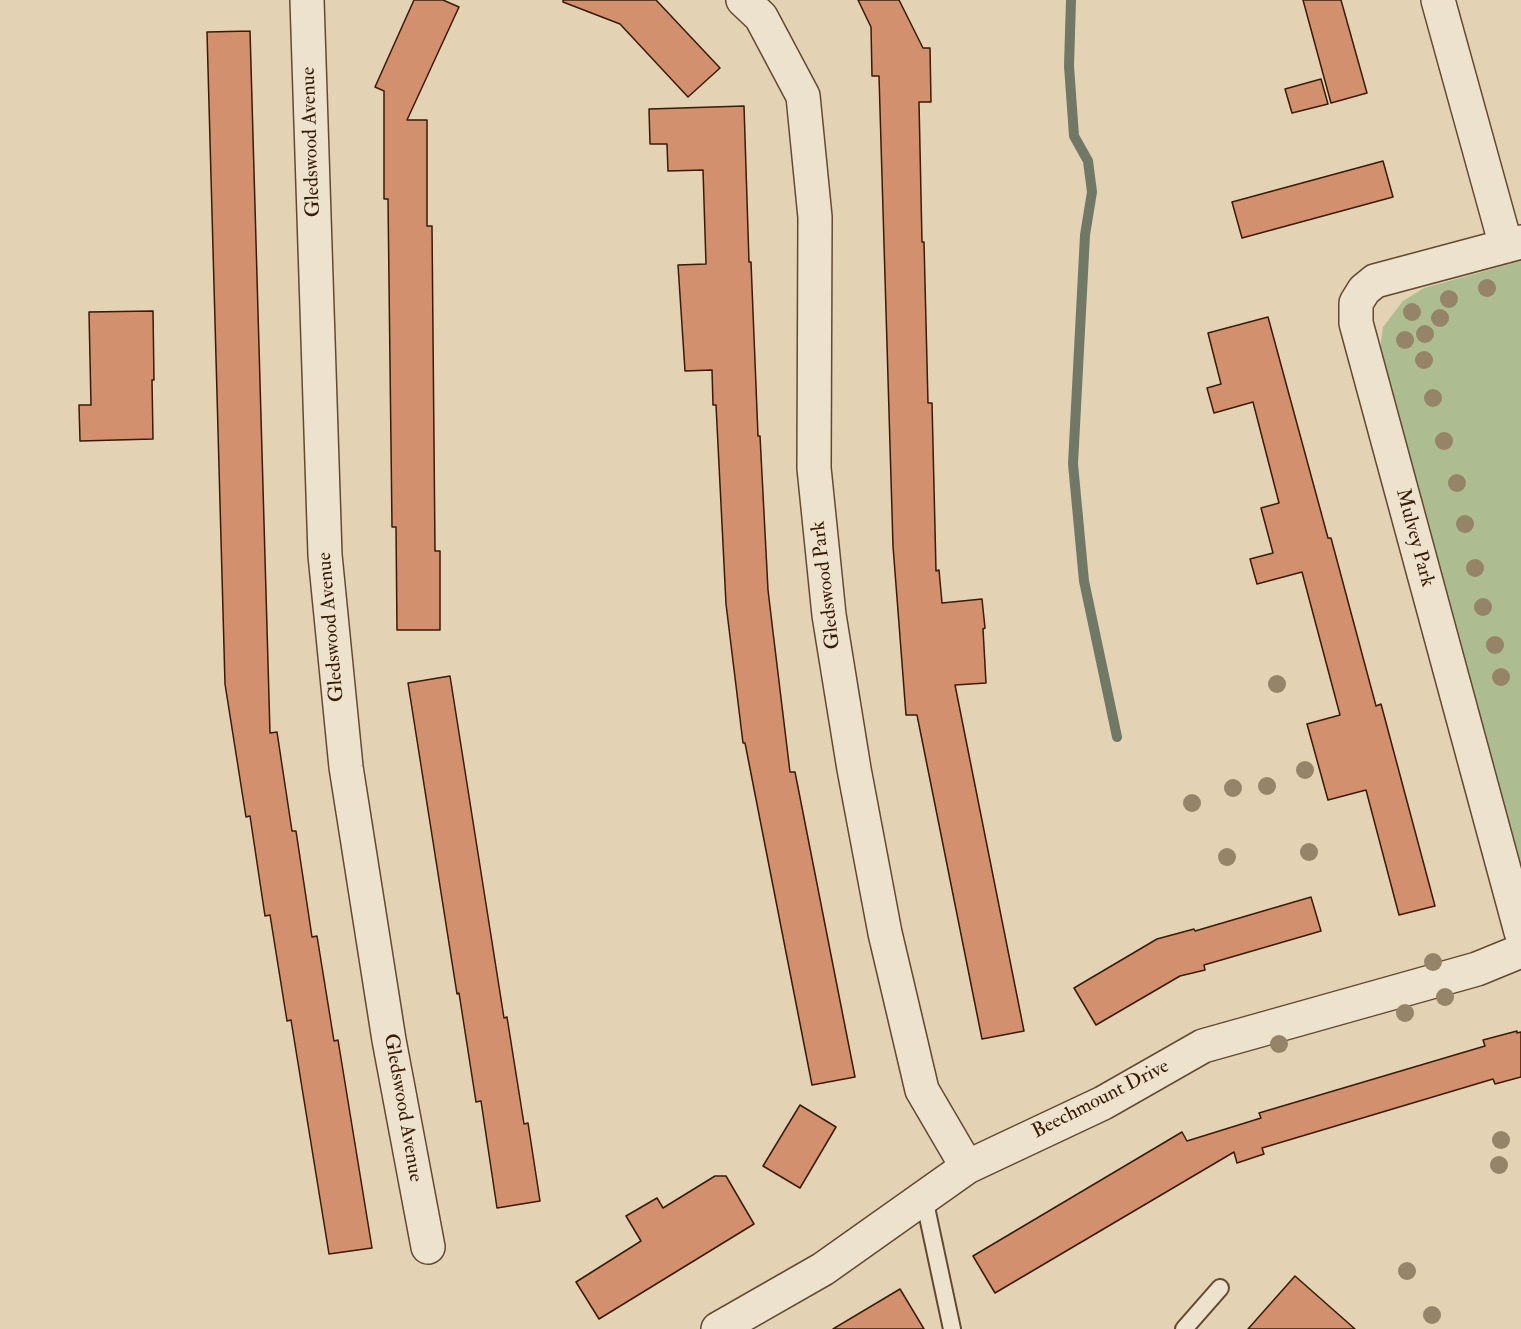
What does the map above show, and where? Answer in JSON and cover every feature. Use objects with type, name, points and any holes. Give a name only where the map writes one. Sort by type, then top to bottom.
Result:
[{"type":"street","name":"Gledswood Avenue","points":[[307,0],[325,555],[346,767],[389,1040],[428,1247]]},
{"type":"street","name":"Gledswood Park","points":[[743,0],[761,18],[803,96],[815,217],[814,468],[829,615],[854,769],[885,933],[922,1090],[967,1167]]},
{"type":"street","name":"Mulvey Park","points":[[1438,0],[1513,244],[1375,281],[1364,290],[1356,303],[1356,323],[1521,932]]},
{"type":"street","name":"Beechmount Drive","points":[[718,1329],[823,1269],[967,1167],[1103,1103],[1203,1046],[1477,969],[1521,951]]},
{"type":"lane","points":[[924,1198],[952,1329]]},
{"type":"lane","points":[[1184,1329],[1220,1288]]},
{"type":"green space","points":[[1521,261],[1521,874],[1379,357],[1383,327],[1403,301],[1424,288]]},
{"type":"building","points":[[414,0],[443,0],[459,7],[407,120],[427,120],[427,226],[432,226],[435,551],[440,551],[440,630],[397,630],[396,527],[392,527],[388,199],[384,199],[384,91],[375,87]]},
{"type":"building","points":[[563,0],[656,0],[720,68],[688,97],[620,24],[563,2]]},
{"type":"building","points":[[858,0],[899,0],[923,48],[930,48],[931,102],[919,102],[928,403],[932,403],[936,571],[939,570],[942,603],[982,599],[986,683],[955,685],[1024,1031],[982,1039],[917,715],[906,715],[893,546],[879,76],[872,76],[871,27]]},
{"type":"building","points":[[1303,0],[1341,0],[1367,93],[1331,103]]},
{"type":"building","points":[[250,31],[270,733],[277,732],[292,831],[296,831],[312,937],[317,936],[334,1041],[338,1040],[372,1248],[329,1254],[291,1020],[287,1021],[270,915],[265,916],[250,816],[246,817],[225,684],[207,32]]},
{"type":"building","points":[[1321,79],[1328,104],[1292,113],[1285,89]]},
{"type":"building","points":[[744,106],[749,262],[751,262],[758,436],[760,436],[768,590],[790,772],[795,772],[855,1077],[812,1085],[745,743],[743,743],[726,604],[716,405],[713,405],[712,370],[685,371],[678,265],[706,264],[703,170],[668,171],[667,144],[650,144],[649,109]]},
{"type":"building","points":[[1383,161],[1393,197],[1242,238],[1232,202]]},
{"type":"building","points":[[153,311],[153,439],[80,441],[79,405],[91,405],[89,312]]},
{"type":"building","points":[[1268,317],[1376,706],[1381,704],[1435,906],[1399,915],[1366,790],[1328,800],[1307,724],[1340,715],[1302,572],[1257,584],[1250,559],[1273,553],[1261,508],[1279,503],[1253,402],[1214,413],[1207,388],[1221,384],[1208,333]]},
{"type":"building","points":[[450,676],[504,1018],[507,1017],[524,1124],[528,1123],[540,1201],[497,1208],[481,1101],[476,1102],[459,993],[457,994],[408,683]]},
{"type":"building","points":[[1311,897],[1321,931],[1204,965],[1205,970],[1180,976],[1096,1025],[1074,988],[1157,939],[1194,929],[1195,931]]},
{"type":"building","points":[[1517,1031],[1517,1033],[1521,1032],[1521,1077],[1495,1084],[1493,1079],[1262,1148],[1264,1154],[1237,1163],[1234,1152],[995,1293],[973,1256],[1182,1132],[1187,1141],[1261,1118],[1259,1113],[1485,1046],[1483,1040]]},
{"type":"building","points":[[800,1105],[836,1127],[800,1188],[763,1166]]},
{"type":"building","points":[[715,1176],[726,1176],[754,1224],[599,1319],[576,1282],[641,1241],[626,1216],[657,1198],[663,1208]]},
{"type":"building","points":[[1295,1276],[1355,1329],[1248,1329]]},
{"type":"building","points":[[900,1289],[924,1329],[833,1329]]},
{"type":"waterway","points":[[1071,0],[1069,66],[1074,136],[1088,161],[1092,192],[1085,235],[1073,464],[1084,581],[1117,737]]}]
